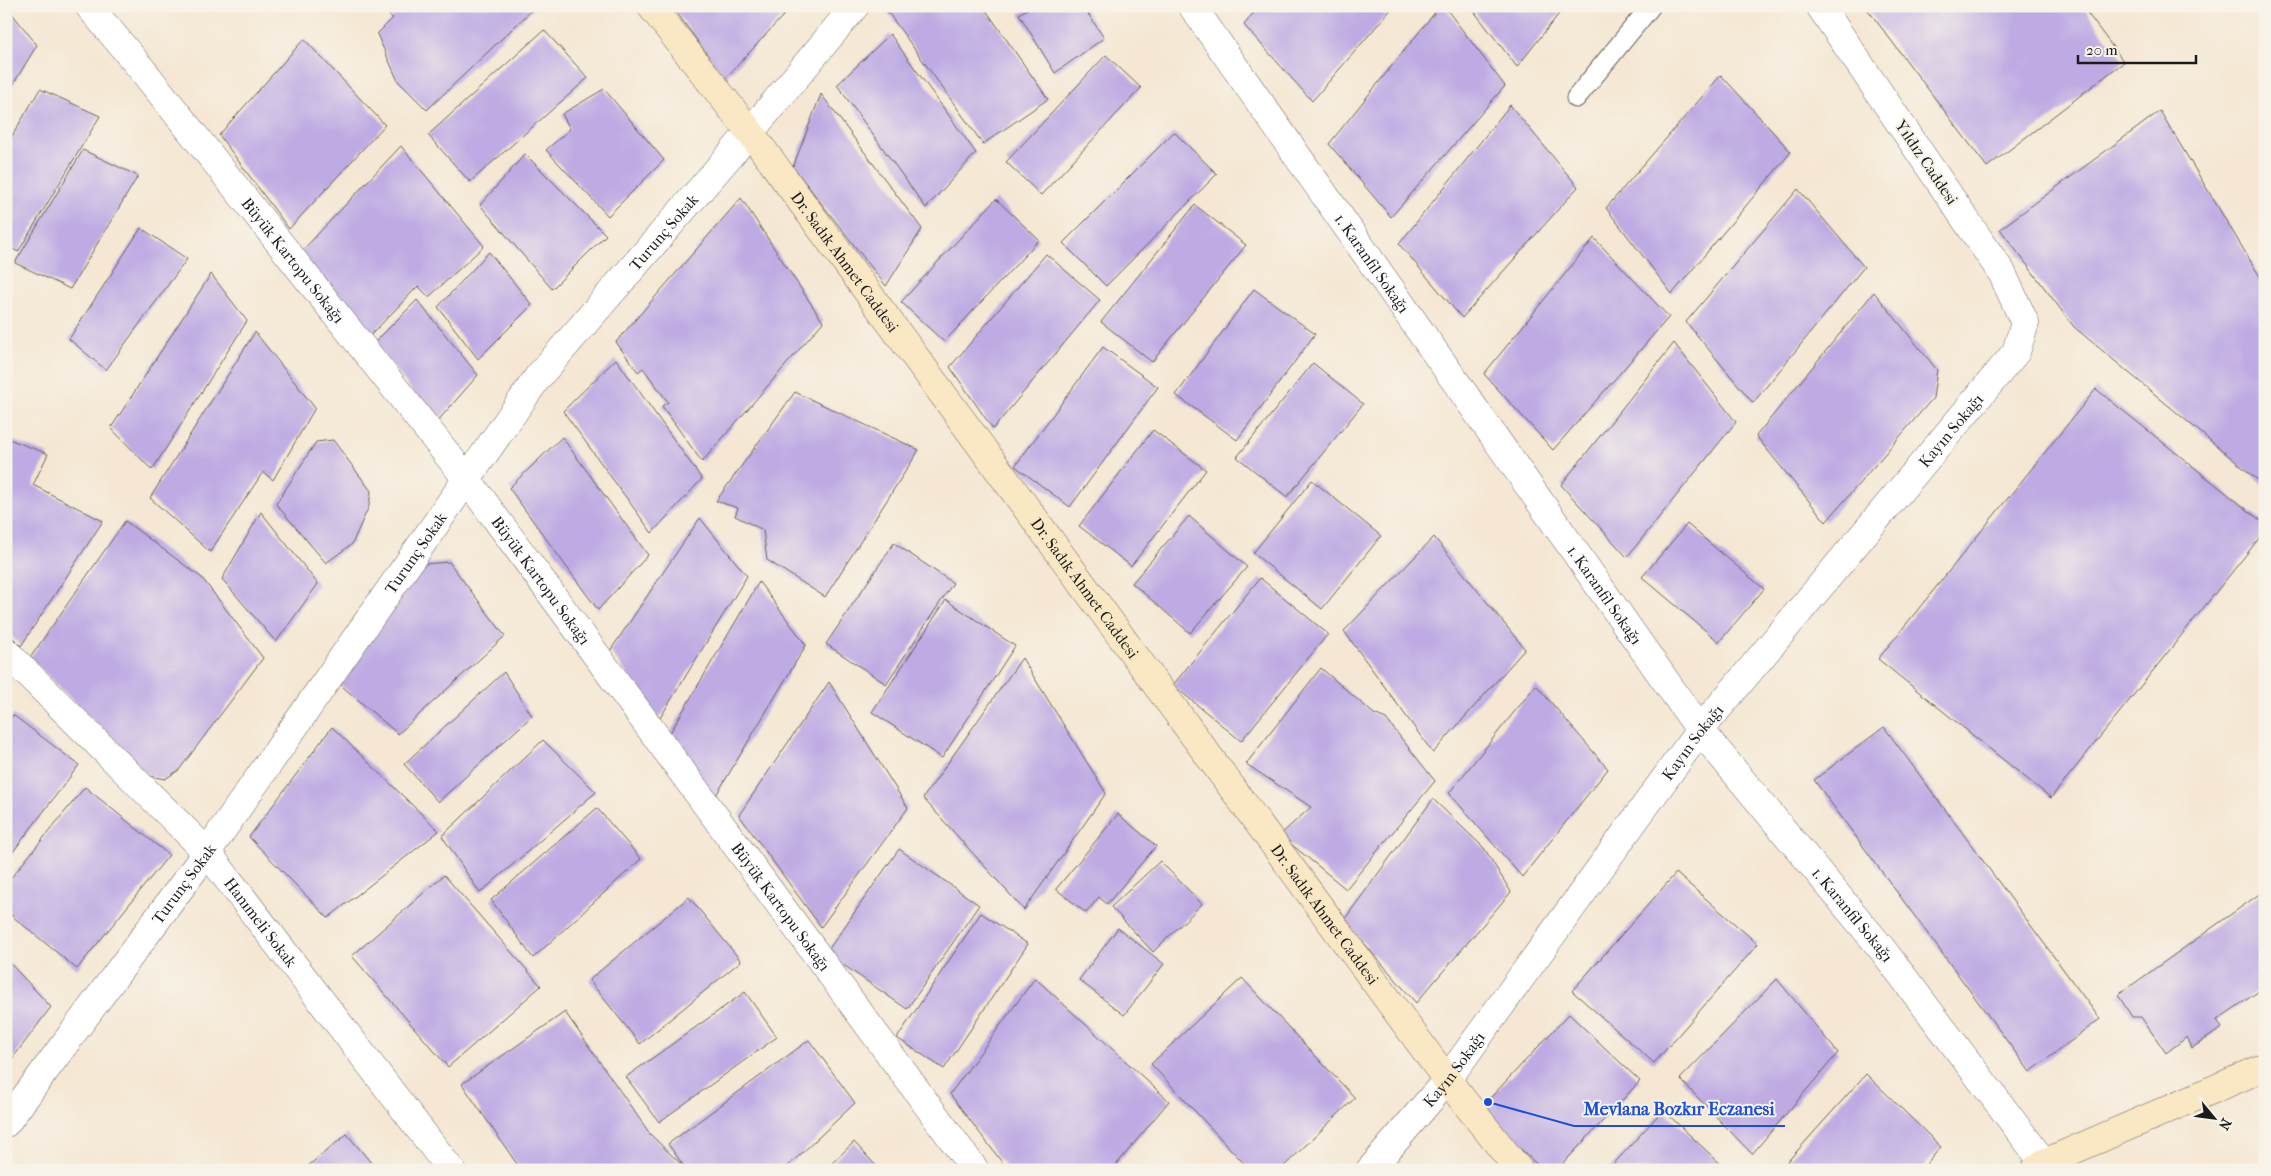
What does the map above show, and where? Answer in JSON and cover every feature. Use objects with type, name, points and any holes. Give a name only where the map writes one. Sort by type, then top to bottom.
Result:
[{"type":"street","name":"Büyük Kartopu Sokağı","points":[[89,6],[144,72],[466,478],[974,1170]]},
{"type":"street","name":"Dr. Sadık Ahmet Caddesi","points":[[651,6],[750,132],[1447,1080],[1519,1170]]},
{"type":"street","name":"Turunç Sokak","points":[[6,1123],[207,852],[538,377],[750,132],[854,6]]},
{"type":"street","name":"1. Karanfil Sokağı","points":[[1192,6],[1700,730],[1882,949],[2040,1167]]},
{"type":"street","name":"Yıldız Caddesi","points":[[1820,6],[2002,273],[2025,323]]},
{"type":"street","name":"Kayın Sokağı","points":[[1370,1170],[1447,1080],[1700,730],[2016,352],[2025,323]]},
{"type":"street","name":"Hanımeli Sokak","points":[[6,652],[207,852],[452,1170]]},
{"type":"street","points":[[2040,1167],[2265,1067]]},
{"type":"lane","points":[[1576,98],[1651,6]]},
{"type":"building","points":[[6,6],[37,45],[6,96]]},
{"type":"building","points":[[377,6],[531,6],[533,9],[427,110],[398,81],[377,34],[393,18]]},
{"type":"building","points":[[672,6],[792,6],[725,79]]},
{"type":"building","points":[[893,6],[983,6],[1048,99],[983,144],[887,11]]},
{"type":"building","points":[[1032,6],[1083,6],[1104,38],[1055,73],[1019,14]]},
{"type":"building","points":[[1259,6],[1394,6],[1312,101],[1244,25]]},
{"type":"building","points":[[1440,6],[1444,6],[1505,86],[1391,217],[1329,144]]},
{"type":"building","points":[[1470,6],[1565,6],[1517,67]]},
{"type":"building","points":[[1865,6],[2082,6],[2124,62],[1987,167]]},
{"type":"building","points":[[544,30],[588,78],[470,182],[428,135]]},
{"type":"building","points":[[890,34],[976,153],[926,208],[837,85]]},
{"type":"building","points":[[304,39],[385,125],[289,229],[219,135]]},
{"type":"building","points":[[1106,55],[1141,88],[1041,195],[1006,162]]},
{"type":"building","points":[[1721,75],[1791,152],[1672,294],[1606,208]]},
{"type":"building","points":[[40,89],[100,116],[18,252],[6,245],[6,146]]},
{"type":"building","points":[[604,89],[664,160],[608,216],[546,150],[570,129],[562,114]]},
{"type":"building","points":[[821,94],[922,229],[886,286],[793,167]]},
{"type":"building","points":[[1510,105],[1578,187],[1462,318],[1399,244]]},
{"type":"building","points":[[2160,111],[2265,285],[2265,486],[2074,327],[2000,229]]},
{"type":"building","points":[[1174,132],[1217,174],[1106,286],[1063,243]]},
{"type":"building","points":[[401,146],[484,246],[429,297],[418,286],[368,338],[298,255]]},
{"type":"building","points":[[83,150],[138,176],[70,289],[15,263]]},
{"type":"building","points":[[525,154],[606,235],[552,289],[480,205]]},
{"type":"building","points":[[1798,189],[1864,267],[1753,403],[1686,322]]},
{"type":"building","points":[[741,198],[823,322],[702,462],[662,406],[668,402],[643,368],[638,372],[616,342]]},
{"type":"building","points":[[996,199],[1039,240],[944,342],[901,302]]},
{"type":"building","points":[[1195,205],[1246,245],[1152,362],[1101,322]]},
{"type":"building","points":[[141,228],[187,259],[106,370],[69,339]]},
{"type":"building","points":[[1594,238],[1669,317],[1553,450],[1484,374]]},
{"type":"building","points":[[489,252],[532,305],[478,359],[438,307]]},
{"type":"building","points":[[1046,254],[1100,300],[993,429],[950,367]]},
{"type":"building","points":[[211,274],[247,321],[152,470],[111,428]]},
{"type":"building","points":[[1254,289],[1315,334],[1237,440],[1176,395]]},
{"type":"building","points":[[1874,292],[1937,370],[1933,398],[1826,522],[1756,436]]},
{"type":"building","points":[[417,300],[478,375],[436,423],[375,342]]},
{"type":"building","points":[[255,332],[315,408],[273,480],[263,472],[210,552],[150,498]]},
{"type":"building","points":[[1674,343],[1736,422],[1627,557],[1561,485]]},
{"type":"building","points":[[1103,347],[1158,387],[1070,507],[1015,466]]},
{"type":"building","points":[[616,359],[702,479],[652,533],[563,411]]},
{"type":"building","points":[[1313,363],[1363,404],[1287,497],[1237,457]]},
{"type":"building","points":[[2096,389],[2265,524],[2265,531],[2051,798],[1878,659]]},
{"type":"building","points":[[795,392],[919,450],[825,597],[767,560],[763,530],[735,516],[738,508],[716,501]]},
{"type":"building","points":[[1153,430],[1206,470],[1131,566],[1079,526]]},
{"type":"building","points":[[562,437],[648,555],[598,610],[509,488]]},
{"type":"building","points":[[6,438],[48,454],[33,485],[103,521],[21,646],[6,631]]},
{"type":"building","points":[[333,440],[371,491],[369,506],[352,544],[326,563],[276,504],[316,442]]},
{"type":"building","points":[[1312,480],[1381,536],[1322,609],[1253,553]]},
{"type":"building","points":[[261,512],[318,584],[276,642],[222,579]]},
{"type":"building","points":[[1189,516],[1247,567],[1190,633],[1132,583]]},
{"type":"building","points":[[700,518],[747,576],[660,718],[610,651]]},
{"type":"building","points":[[125,521],[202,578],[263,658],[179,770],[165,779],[149,776],[30,658]]},
{"type":"building","points":[[1687,524],[1764,589],[1719,642],[1642,577]]},
{"type":"building","points":[[1434,537],[1525,649],[1433,753],[1344,631]]},
{"type":"building","points":[[894,543],[953,583],[886,684],[826,644]]},
{"type":"building","points":[[449,562],[505,636],[398,734],[336,681],[425,564]]},
{"type":"building","points":[[1260,578],[1328,634],[1241,741],[1173,685]]},
{"type":"building","points":[[759,582],[806,645],[712,802],[667,738]]},
{"type":"building","points":[[946,600],[1015,646],[942,758],[872,712]]},
{"type":"building","points":[[1022,658],[1106,793],[1024,910],[923,798]]},
{"type":"building","points":[[1321,668],[1374,714],[1386,719],[1435,781],[1346,889],[1280,835],[1311,807],[1246,764]]},
{"type":"building","points":[[504,672],[532,716],[438,802],[404,764]]},
{"type":"building","points":[[829,682],[908,808],[821,927],[739,815]]},
{"type":"building","points":[[1536,685],[1608,769],[1522,877],[1449,793]]},
{"type":"building","points":[[13,715],[79,765],[6,861],[6,724]]},
{"type":"building","points":[[332,727],[439,831],[328,918],[249,837]]},
{"type":"building","points":[[1884,727],[2100,1019],[2030,1072],[1814,780]]},
{"type":"building","points":[[543,740],[596,792],[480,893],[442,836]]},
{"type":"building","points":[[85,787],[169,855],[77,969],[6,911],[6,884]]},
{"type":"building","points":[[1433,799],[1484,848],[1511,892],[1416,1003],[1344,920]]},
{"type":"building","points":[[597,808],[641,859],[533,958],[491,900]]},
{"type":"building","points":[[1118,814],[1156,846],[1107,904],[1099,897],[1086,913],[1056,889]]},
{"type":"building","points":[[899,849],[979,905],[907,1009],[826,953]]},
{"type":"building","points":[[1160,861],[1202,904],[1153,952],[1111,907]]},
{"type":"building","points":[[1676,873],[1758,944],[1654,1063],[1572,991]]},
{"type":"building","points":[[444,875],[541,986],[448,1067],[352,956]]},
{"type":"building","points":[[2265,890],[2265,987],[2217,1020],[2222,1028],[2192,1048],[2187,1037],[2166,1053],[2141,1017],[2132,1017],[2118,995]]},
{"type":"building","points":[[689,897],[741,961],[640,1044],[589,980]]},
{"type":"building","points":[[981,913],[1028,944],[944,1069],[897,1038]]},
{"type":"building","points":[[1118,928],[1164,964],[1124,1015],[1079,980]]},
{"type":"building","points":[[6,959],[51,1007],[6,1067]]},
{"type":"building","points":[[1035,978],[1169,1101],[1112,1170],[1008,1170],[950,1094]]},
{"type":"building","points":[[1242,978],[1355,1098],[1280,1170],[1250,1170],[1151,1064]]},
{"type":"building","points":[[1777,979],[1838,1053],[1752,1154],[1680,1079]]},
{"type":"building","points":[[745,992],[777,1037],[659,1122],[626,1077]]},
{"type":"building","points":[[565,1012],[650,1134],[686,1169],[668,1144],[809,1040],[855,1103],[784,1170],[521,1170],[462,1084]]},
{"type":"building","points":[[1569,1014],[1640,1081],[1557,1170],[1543,1170],[1479,1110]]},
{"type":"building","points":[[1866,1074],[1941,1147],[1921,1170],[1780,1170]]},
{"type":"building","points":[[1663,1110],[1727,1170],[1608,1170]]},
{"type":"building","points":[[347,1134],[377,1170],[303,1170]]},
{"type":"building","points":[[854,1142],[880,1170],[825,1170]]},
{"type":"place","name":"Mevlana Bozkır Eczanesi","points":[[1488,1102]]}]
